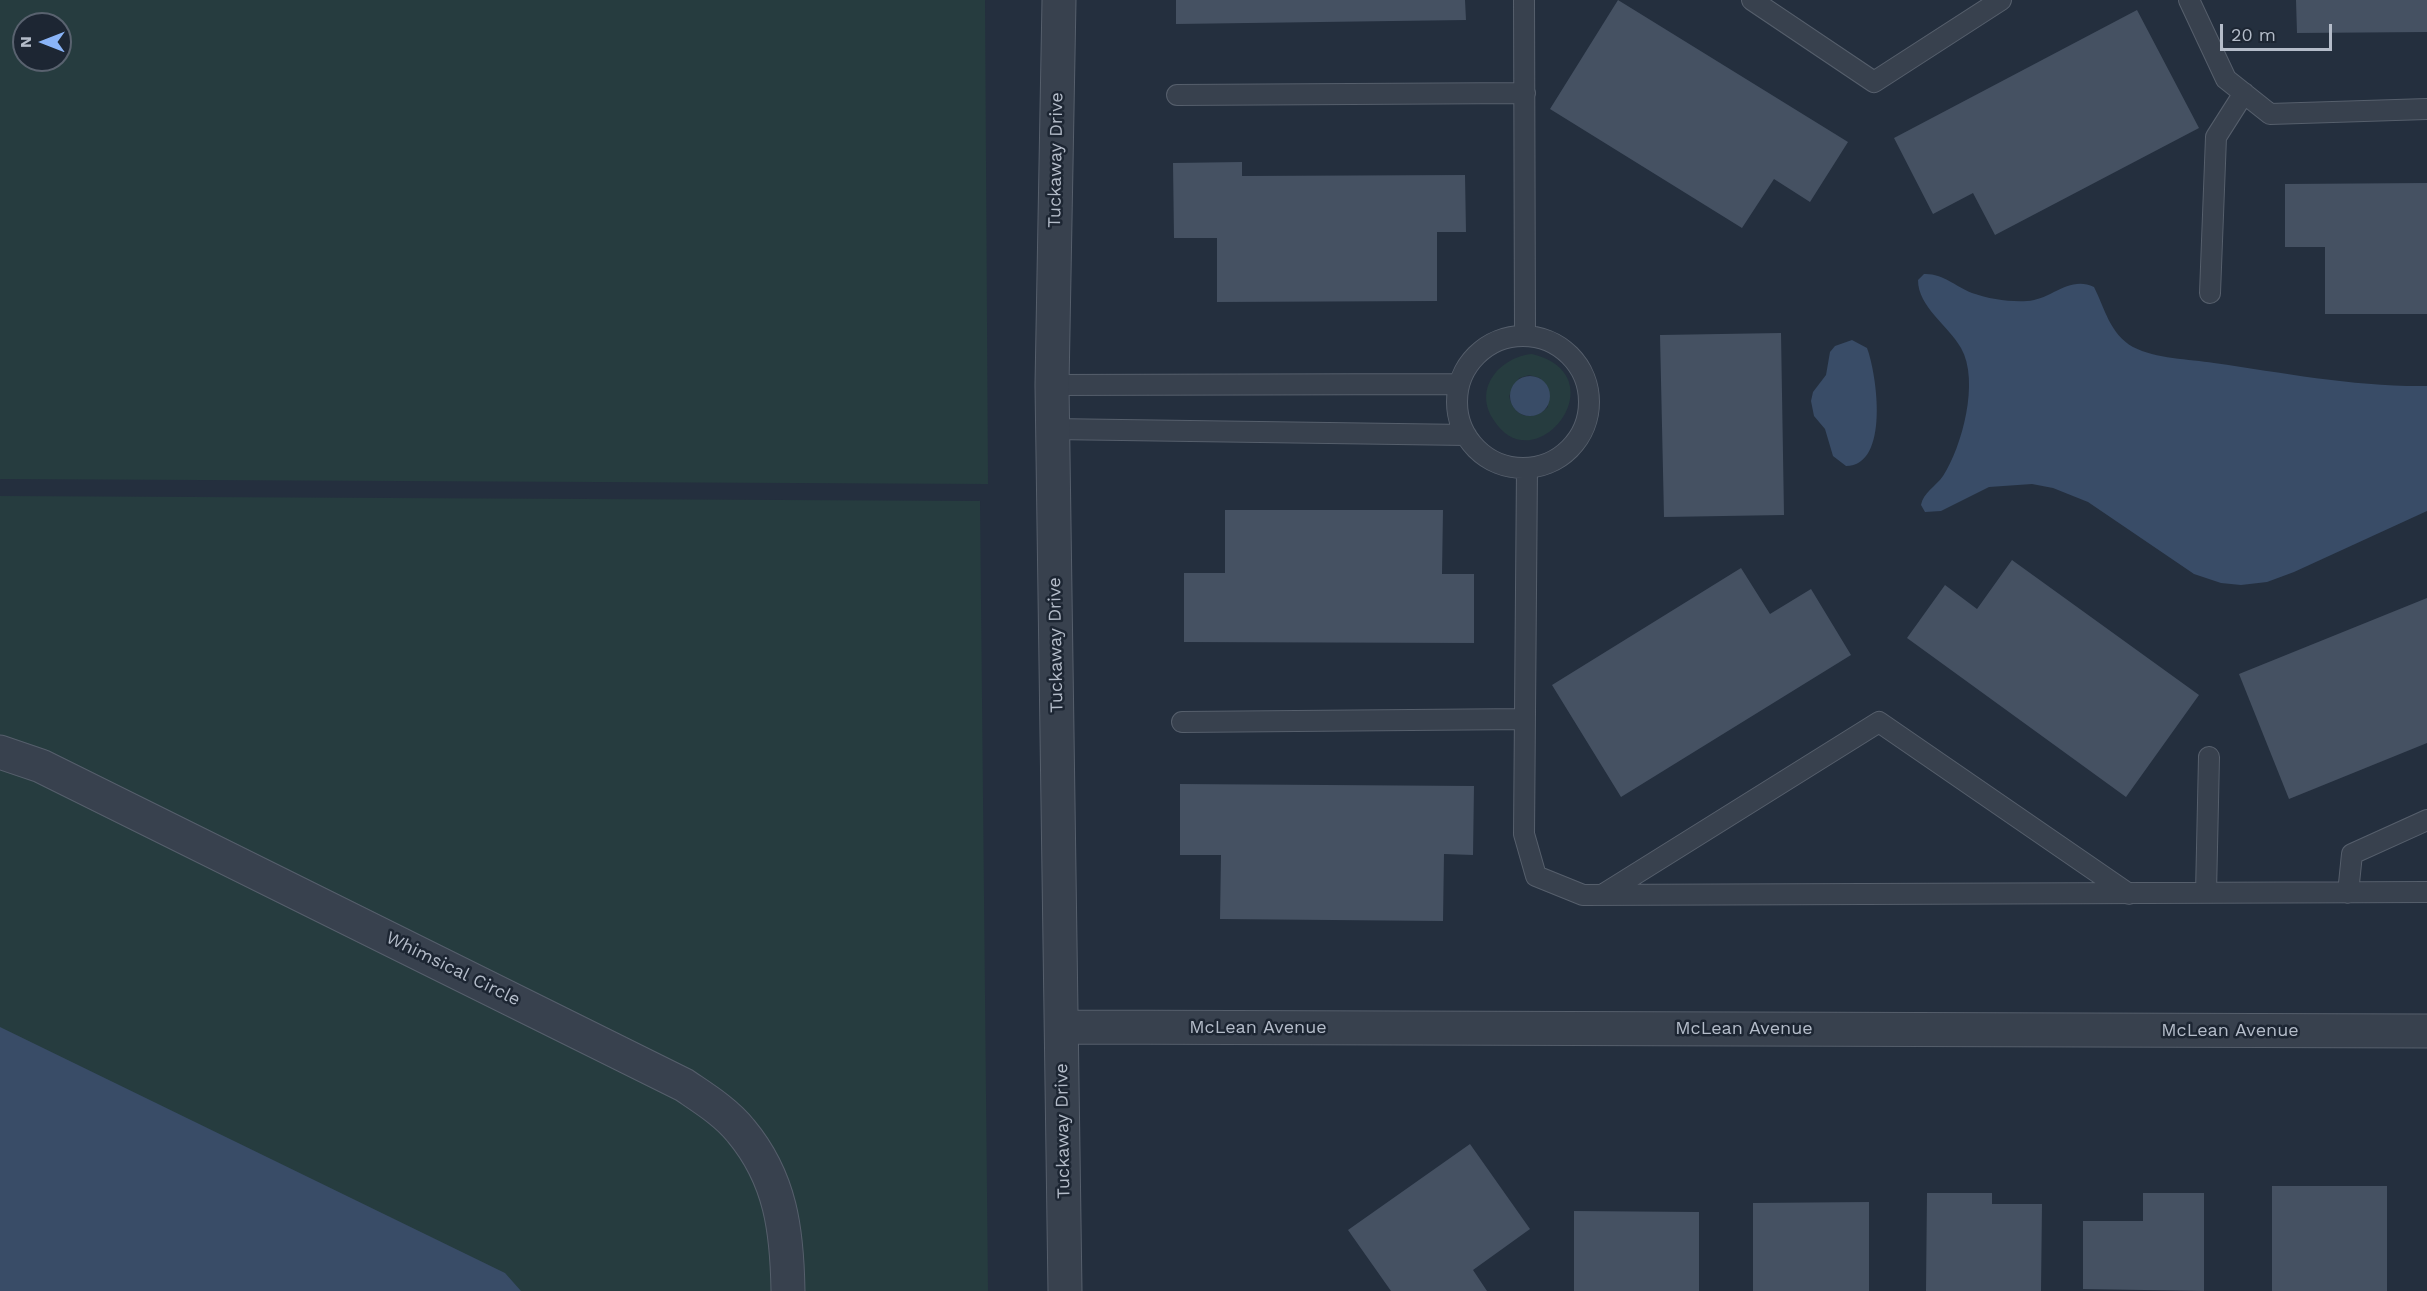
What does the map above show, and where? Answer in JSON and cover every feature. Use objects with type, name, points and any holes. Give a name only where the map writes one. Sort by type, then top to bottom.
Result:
[{"type":"street","name":"Tuckaway Drive","points":[[1059,0],[1052,385],[1065,1291]]},
{"type":"street","name":"Whimsical Circle","points":[[0,752],[41,766],[471,977],[684,1085],[713,1105],[740,1129],[758,1154],[777,1195],[787,1239],[788,1291]]},
{"type":"street","name":"McLean Avenue","points":[[1062,1028],[2427,1031]]},
{"type":"lane","points":[[1524,0],[1525,335]]},
{"type":"lane","points":[[1752,0],[1874,82],[2001,0]]},
{"type":"lane","points":[[2188,0],[2226,79],[2270,114],[2427,109]]},
{"type":"lane","points":[[1177,95],[1525,93]]},
{"type":"lane","points":[[2210,293],[2216,137],[2244,93]]},
{"type":"lane","points":[[1525,335],[1556,344],[1573,358],[1589,390],[1588,414],[1580,435],[1568,450],[1549,463],[1527,468],[1501,465],[1481,453],[1466,435],[1457,407],[1459,384],[1466,367],[1482,349],[1502,338],[1525,335]]},
{"type":"lane","points":[[1052,385],[1459,384]]},
{"type":"lane","points":[[1053,429],[1466,435]]},
{"type":"lane","points":[[1527,468],[1524,834],[1536,876],[1583,896],[2427,892]]},
{"type":"lane","points":[[1182,722],[1526,719]]},
{"type":"lane","points":[[1602,896],[1879,722],[2129,894]]},
{"type":"lane","points":[[2206,893],[2209,757]]},
{"type":"lane","points":[[2348,893],[2352,854],[2427,820]]},
{"type":"green space","points":[[0,0],[985,0],[988,484],[0,479]]},
{"type":"green space","points":[[1532,354],[1558,366],[1569,383],[1570,402],[1561,420],[1547,434],[1529,440],[1510,436],[1493,419],[1486,396],[1493,376],[1501,367],[1521,356]],"holes":[[[1529,375],[1540,378],[1548,407],[1536,415],[1519,413],[1511,403],[1509,396],[1519,378]]]},
{"type":"green space","points":[[0,496],[980,501],[988,1291],[0,1291]]},
{"type":"water","points":[[1924,274],[1943,278],[1979,295],[2006,300],[2036,300],[2076,284],[2094,287],[2113,328],[2125,342],[2152,354],[2347,382],[2427,386],[2427,511],[2294,572],[2267,582],[2241,585],[2221,583],[2194,574],[2088,502],[2053,488],[2032,484],[1989,487],[1941,511],[1925,512],[1921,505],[1922,501],[1950,464],[1962,431],[1969,395],[1969,378],[1961,348],[1928,307],[1919,290],[1918,280]]},
{"type":"water","points":[[1852,340],[1867,348],[1874,377],[1877,417],[1875,436],[1869,451],[1860,462],[1846,466],[1833,456],[1825,429],[1814,416],[1811,401],[1813,392],[1826,375],[1830,352],[1835,346]]},
{"type":"water","points":[[1530,376],[1538,377],[1544,382],[1549,388],[1549,404],[1544,410],[1538,415],[1530,416],[1522,415],[1516,410],[1511,404],[1510,396],[1511,388],[1516,382],[1522,377]]},
{"type":"water","points":[[0,1027],[505,1273],[521,1291],[0,1291]]},
{"type":"building","points":[[1176,0],[1465,0],[1466,20],[1176,24]]},
{"type":"building","points":[[1618,0],[1848,142],[1810,202],[1774,179],[1742,228],[1550,109]]},
{"type":"building","points":[[2296,0],[2427,0],[2427,32],[2297,33]]},
{"type":"building","points":[[2137,10],[2199,128],[1995,235],[1973,193],[1933,214],[1894,138]]},
{"type":"building","points":[[1242,162],[1242,176],[1465,175],[1466,232],[1437,232],[1437,301],[1217,302],[1217,238],[1174,238],[1173,163]]},
{"type":"building","points":[[2427,183],[2427,314],[2325,314],[2325,247],[2285,247],[2285,184]]},
{"type":"building","points":[[1781,333],[1784,515],[1664,517],[1660,335]]},
{"type":"building","points":[[1225,510],[1443,510],[1442,574],[1474,574],[1474,643],[1184,642],[1184,573],[1225,573]]},
{"type":"building","points":[[2012,560],[2199,695],[2126,797],[1907,638],[1945,585],[1977,609]]},
{"type":"building","points":[[1741,568],[1770,614],[1811,589],[1851,655],[1621,797],[1552,685]]},
{"type":"building","points":[[2427,598],[2427,743],[2289,799],[2239,674]]},
{"type":"building","points":[[1180,784],[1474,786],[1473,855],[1444,854],[1443,921],[1220,919],[1221,855],[1180,855]]},
{"type":"building","points":[[1470,1144],[1530,1229],[1473,1270],[1487,1291],[1391,1291],[1348,1230]]},
{"type":"building","points":[[2272,1186],[2387,1186],[2387,1291],[2272,1291]]},
{"type":"building","points":[[1927,1193],[1992,1193],[1992,1204],[2042,1204],[2041,1291],[1926,1291]]},
{"type":"building","points":[[2143,1193],[2204,1193],[2204,1291],[2083,1289],[2083,1221],[2143,1221]]},
{"type":"building","points":[[1869,1202],[1869,1291],[1753,1291],[1753,1203]]},
{"type":"building","points":[[1574,1211],[1699,1212],[1699,1291],[1574,1291]]}]
